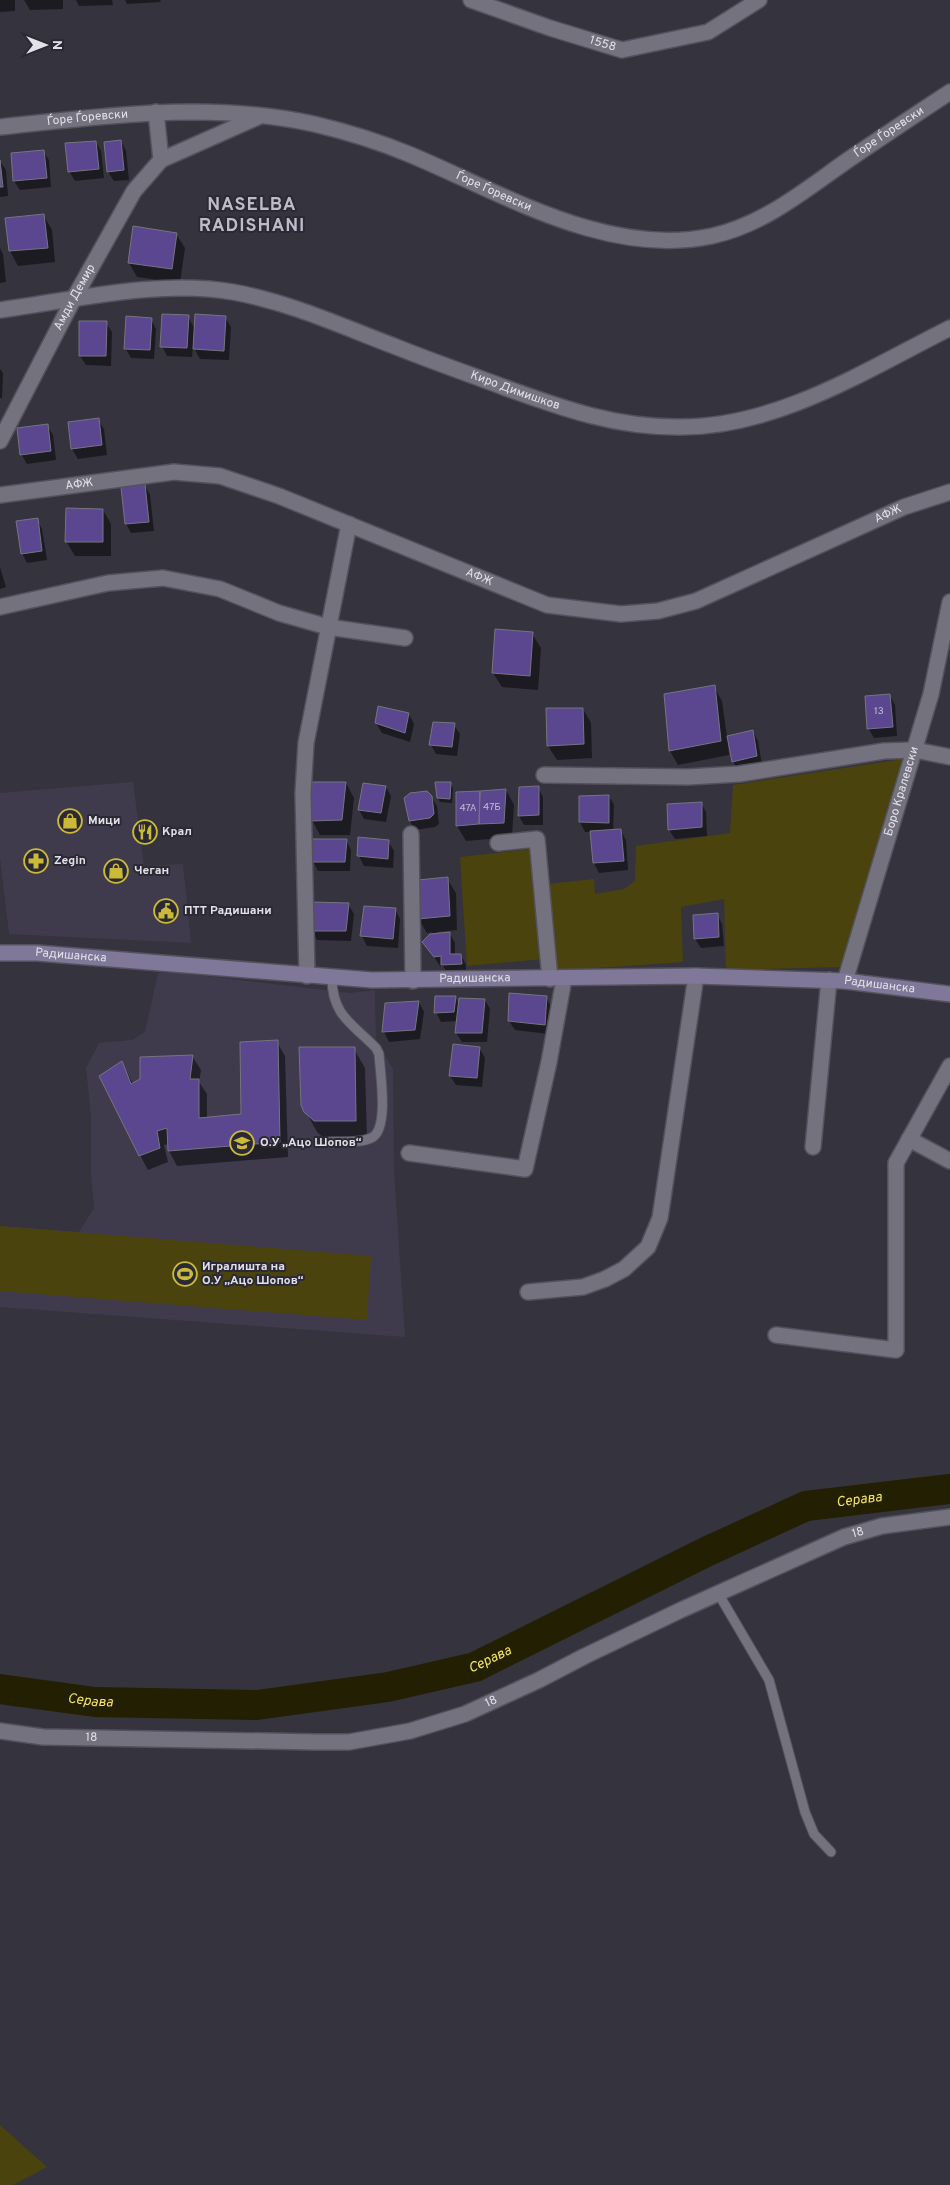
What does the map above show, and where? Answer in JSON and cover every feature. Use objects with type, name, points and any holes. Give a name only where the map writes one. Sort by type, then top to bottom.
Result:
[{"type":"street","name":"1558","points":[[471,0],[550,28],[622,50],[708,32],[759,0]]},
{"type":"street","name":"Ѓоре Ѓоревски","points":[[0,127],[156,112],[186,111],[262,115],[314,124],[370,139],[534,210],[570,223],[621,236],[677,241],[711,236],[749,225],[802,194],[847,161],[950,92]]},
{"type":"street","points":[[156,112],[161,160]]},
{"type":"street","name":"Амди Демир","points":[[0,440],[73,300],[134,191],[161,160],[262,115]]},
{"type":"street","name":"Киро Димишков","points":[[0,310],[172,288],[202,288],[233,292],[302,311],[345,326],[409,352],[550,404],[591,417],[646,426],[682,427],[739,419],[783,408],[824,392],[950,328]]},
{"type":"street","name":"АФЖ","points":[[0,495],[174,472],[202,473],[235,480],[349,524],[547,605],[621,614],[658,611],[696,601],[904,507],[950,492]]},
{"type":"street","points":[[307,976],[303,793],[306,743],[349,524]]},
{"type":"street","points":[[0,607],[108,582],[163,578],[220,589],[279,613],[328,627],[405,638]]},
{"type":"street","name":"Боро Кралевски","points":[[845,981],[931,694],[950,602]]},
{"type":"street","points":[[544,775],[688,777],[739,774],[884,751],[915,750],[950,757]]},
{"type":"street","points":[[411,834],[413,981]]},
{"type":"street","points":[[409,1153],[525,1169],[550,1062],[557,979],[537,839],[498,842]]},
{"type":"street","name":"Радишанска","points":[[0,953],[47,954],[332,978],[413,981],[696,976],[845,981],[950,994]]},
{"type":"street","points":[[528,1292],[583,1287],[605,1279],[624,1269],[648,1246],[660,1218],[696,976]]},
{"type":"street","points":[[813,1147],[829,980]]},
{"type":"street","points":[[776,1335],[896,1350],[896,1163],[950,1066]]},
{"type":"street","points":[[909,1139],[950,1161]]},
{"type":"street","name":"18","points":[[0,1731],[43,1737],[348,1742],[410,1731],[466,1714],[718,1593],[844,1537],[864,1530],[950,1517]]},
{"type":"lane","points":[[327,1142],[364,1140],[373,1136],[379,1129],[382,1118],[379,1054],[376,1048],[343,1015],[335,1004],[332,995],[332,978]]},
{"type":"lane","points":[[718,1593],[769,1680],[805,1812],[814,1834],[831,1852]]},
{"type":"shaded area","points":[[903,759],[841,967],[726,970],[724,899],[681,907],[683,962],[558,971],[547,884],[594,879],[595,894],[624,889],[635,881],[636,846],[730,833],[733,785]]},
{"type":"shaded area","points":[[133,782],[144,866],[183,864],[191,943],[9,934],[0,858],[0,793]]},
{"type":"shaded area","points":[[533,849],[544,959],[467,966],[460,857]]},
{"type":"shaded area","name":"О.У „Ацо Шопов“","points":[[158,973],[181,973],[350,993],[375,990],[376,1041],[393,1069],[394,1171],[405,1337],[0,1307],[0,1226],[79,1232],[94,1208],[91,1174],[91,1115],[86,1068],[99,1043],[132,1040],[145,1032]]},
{"type":"shaded area","name":"Игралишта на О.У „Ацо Шопов“","points":[[0,1226],[371,1256],[367,1320],[0,1291]]},
{"type":"shaded area","points":[[0,2125],[47,2167],[13,2185],[0,2185]]},
{"type":"building","points":[[121,140],[124,170],[107,172],[104,142]]},
{"type":"building","points":[[96,141],[99,169],[68,172],[65,143]]},
{"type":"building","points":[[44,150],[47,178],[13,181],[11,153]]},
{"type":"building","points":[[0,160],[3,187],[0,187]]},
{"type":"building","points":[[44,214],[48,248],[9,251],[5,218]]},
{"type":"building","points":[[133,226],[177,233],[172,269],[128,263]]},
{"type":"building","points":[[162,314],[189,315],[187,348],[160,347]]},
{"type":"building","points":[[195,314],[226,316],[224,351],[193,349]]},
{"type":"building","points":[[126,316],[152,318],[150,350],[124,349]]},
{"type":"building","points":[[79,321],[107,321],[106,356],[79,356]]},
{"type":"building","points":[[99,418],[102,445],[71,449],[68,422]]},
{"type":"building","points":[[48,424],[51,451],[20,455],[17,428]]},
{"type":"building","points":[[145,484],[149,522],[125,524],[121,487]]},
{"type":"building","points":[[66,508],[103,509],[103,542],[65,542]]},
{"type":"building","points":[[38,518],[42,551],[21,554],[16,521]]},
{"type":"building","points":[[495,629],[533,632],[530,676],[492,673]]},
{"type":"building","points":[[715,685],[721,741],[669,751],[664,694]]},
{"type":"building","points":[[890,694],[893,727],[867,729],[865,696]]},
{"type":"building","points":[[378,706],[409,713],[405,733],[375,723]]},
{"type":"building","points":[[546,708],[583,708],[584,744],[547,746]]},
{"type":"building","points":[[433,722],[455,723],[452,747],[429,745]]},
{"type":"building","points":[[753,730],[757,756],[732,762],[727,736]]},
{"type":"building","points":[[312,782],[346,782],[342,820],[310,821]]},
{"type":"building","points":[[435,782],[451,782],[450,799],[437,798]]},
{"type":"building","points":[[363,783],[386,786],[381,813],[358,810]]},
{"type":"building","points":[[539,786],[539,815],[518,816],[519,787]]},
{"type":"building","points":[[506,789],[504,823],[479,824],[480,791]]},
{"type":"building","points":[[427,791],[432,796],[434,814],[430,818],[409,821],[404,798],[410,793]]},
{"type":"building","points":[[480,791],[479,824],[456,826],[456,792]]},
{"type":"building","points":[[609,795],[609,823],[579,822],[579,796]]},
{"type":"building","points":[[702,802],[702,827],[668,830],[667,804]]},
{"type":"building","points":[[621,829],[624,861],[593,863],[590,831]]},
{"type":"building","points":[[358,837],[389,840],[388,859],[357,856]]},
{"type":"building","points":[[312,839],[347,839],[345,862],[311,862]]},
{"type":"building","points":[[448,877],[450,916],[417,919],[418,880]]},
{"type":"building","points":[[311,902],[349,903],[346,931],[310,931]]},
{"type":"building","points":[[364,906],[396,908],[393,939],[360,936]]},
{"type":"building","points":[[718,913],[719,937],[694,939],[693,915]]},
{"type":"building","points":[[450,932],[450,954],[461,954],[462,964],[441,965],[441,956],[434,957],[422,942],[430,934]]},
{"type":"building","points":[[509,993],[547,996],[545,1025],[508,1021]]},
{"type":"building","points":[[435,996],[456,996],[454,1012],[434,1013]]},
{"type":"building","points":[[459,998],[485,999],[482,1033],[455,1033]]},
{"type":"building","points":[[419,1001],[415,1030],[382,1032],[385,1003]]},
{"type":"building","points":[[278,1040],[280,1142],[168,1151],[167,1128],[157,1131],[160,1148],[139,1156],[99,1076],[122,1061],[131,1084],[140,1079],[140,1057],[193,1055],[190,1079],[199,1079],[199,1118],[241,1114],[240,1042]]},
{"type":"building","points":[[453,1044],[480,1047],[477,1078],[449,1076]]},
{"type":"building","points":[[299,1047],[355,1047],[356,1121],[314,1121],[304,1112],[301,1105]]},
{"type":"waterway","name":"Серава","points":[[0,1689],[95,1702],[257,1705],[388,1687],[475,1667],[708,1551],[806,1506],[950,1489]]},
{"type":"place","name":"Мици","points":[[70,821]]},
{"type":"place","name":"Крал","points":[[145,832]]},
{"type":"place","name":"Zegin","points":[[36,861]]},
{"type":"place","name":"Чеган","points":[[116,871]]},
{"type":"place","name":"ПТТ Радишани","points":[[166,911]]},
{"type":"place","name":"О.У „Ацо Шопов“","points":[[242,1143]]},
{"type":"place","name":"Игралишта на О.У „Ацо Шопов“","points":[[185,1274]]},
{"type":"district","name":"NASELBA RADISHANI","points":[[252,215]]}]
